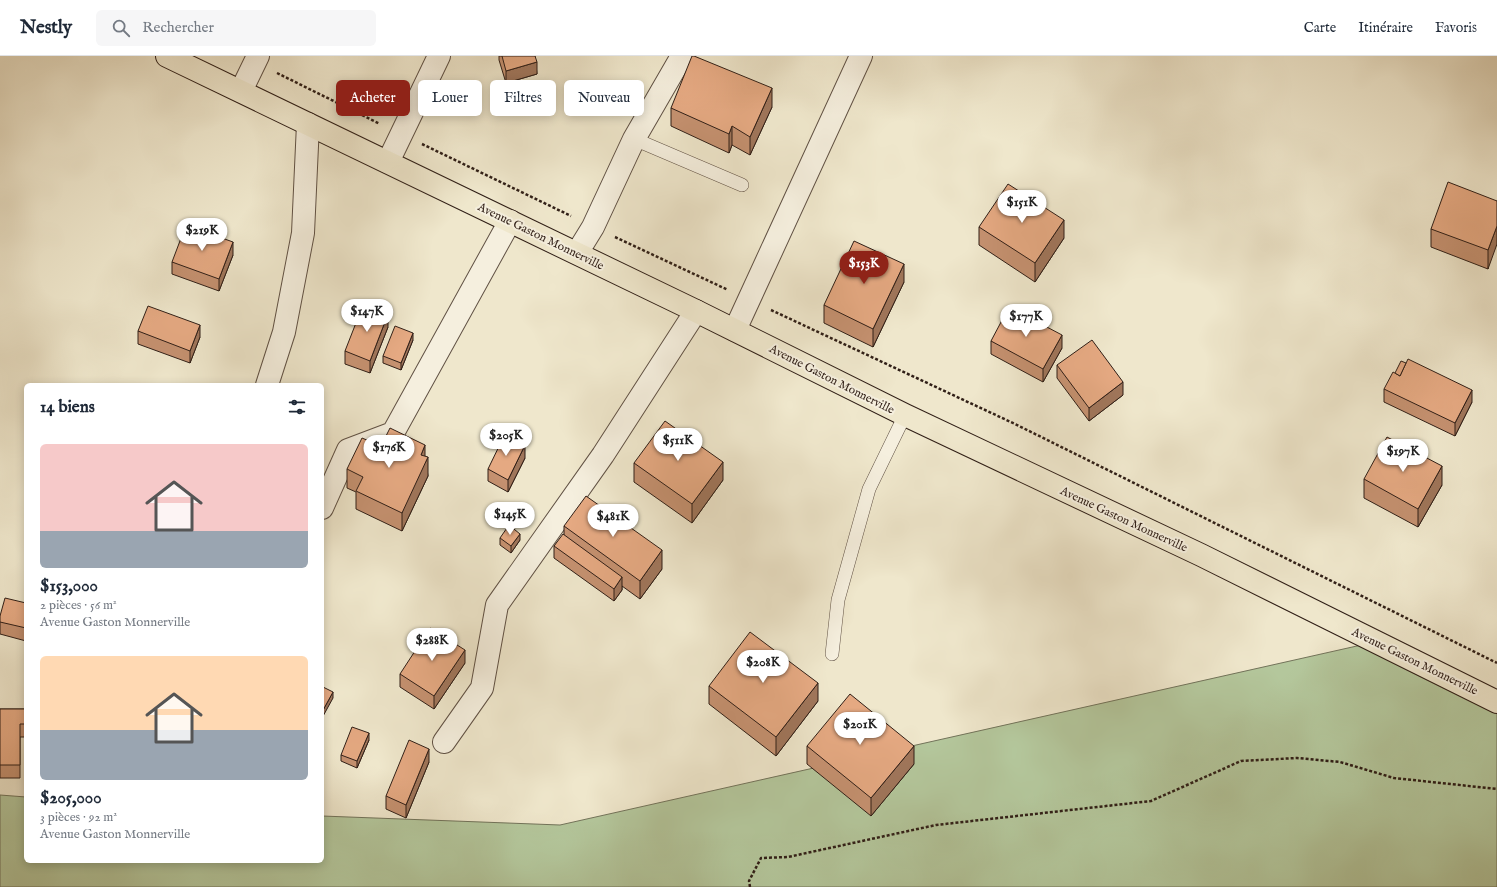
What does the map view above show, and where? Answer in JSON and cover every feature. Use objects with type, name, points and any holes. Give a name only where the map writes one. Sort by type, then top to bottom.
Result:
[{"type":"main road","name":"Avenue Gaston Monnerville","points":[[167,56],[577,253],[905,415],[1201,555],[1497,702]]},
{"type":"street","points":[[388,162],[439,56]]},
{"type":"street","points":[[577,253],[593,227],[634,139],[682,56]]},
{"type":"street","points":[[734,330],[861,56]]},
{"type":"street","points":[[241,91],[256,59]]},
{"type":"street","points":[[268,383],[284,332],[303,233],[308,124]]},
{"type":"street","points":[[324,504],[348,450],[393,433],[510,221]]},
{"type":"street","points":[[444,742],[482,688],[497,605],[603,455],[696,311]]},
{"type":"lane","points":[[634,139],[742,185]]},
{"type":"lane","points":[[832,654],[838,600],[869,489],[905,415]]},
{"type":"path","points":[[256,59],[402,135],[593,227],[1014,424],[1497,663]]},
{"type":"path","points":[[750,887],[749,882],[761,858],[788,857],[936,825],[1151,801],[1241,761],[1297,758],[1340,762],[1394,778],[1497,789]]},
{"type":"green space","points":[[1388,639],[1497,691],[1497,887],[0,887],[0,795],[24,797],[24,863],[324,863],[324,816],[560,825]]},
{"type":"building","points":[[502,56],[535,56],[537,62],[506,71]]},
{"type":"building","points":[[692,56],[772,88],[750,137],[732,126],[729,134],[671,108]]},
{"type":"building","points":[[1448,182],[1497,201],[1497,226],[1488,250],[1431,229]]},
{"type":"building","points":[[1008,184],[1064,220],[1035,263],[979,227]]},
{"type":"building","points":[[186,225],[233,242],[219,279],[172,262]]},
{"type":"building","points":[[854,241],[904,264],[873,329],[824,305]]},
{"type":"building","points":[[363,305],[388,314],[370,361],[345,351]]},
{"type":"building","points":[[148,306],[200,325],[190,351],[138,331]]},
{"type":"building","points":[[1009,307],[1062,335],[1043,369],[991,341]]},
{"type":"building","points":[[395,326],[413,333],[401,363],[383,356]]},
{"type":"building","points":[[1092,340],[1123,382],[1089,408],[1057,365]]},
{"type":"building","points":[[1408,359],[1472,390],[1455,423],[1384,389],[1393,372],[1400,376]]},
{"type":"building","points":[[1401,361],[1406,363],[1400,376],[1395,373]]},
{"type":"building","points":[[665,421],[723,462],[692,504],[634,463]]},
{"type":"building","points":[[390,428],[425,445],[421,455],[428,457],[402,513],[356,491],[363,477],[347,469],[362,438],[381,446]]},
{"type":"building","points":[[505,434],[525,445],[508,480],[488,469]]},
{"type":"building","points":[[1387,437],[1442,466],[1418,509],[1364,479]]},
{"type":"building","points":[[586,496],[662,550],[640,581],[564,526]]},
{"type":"building","points":[[509,525],[520,534],[511,546],[500,538]]},
{"type":"building","points":[[563,534],[622,577],[614,589],[554,546]]},
{"type":"building","points":[[5,598],[24,603],[24,628],[0,622],[0,616]]},
{"type":"building","points":[[430,628],[465,650],[434,696],[400,674]]},
{"type":"building","points":[[750,632],[818,683],[776,737],[709,686]]},
{"type":"building","points":[[324,688],[333,692],[324,708]]},
{"type":"building","points":[[850,694],[914,746],[871,798],[807,746]]},
{"type":"building","points":[[0,709],[24,709],[24,724],[20,724],[20,765],[0,765]]},
{"type":"building","points":[[352,727],[369,733],[357,761],[341,755]]},
{"type":"building","points":[[409,740],[429,749],[406,805],[386,796]]}]
